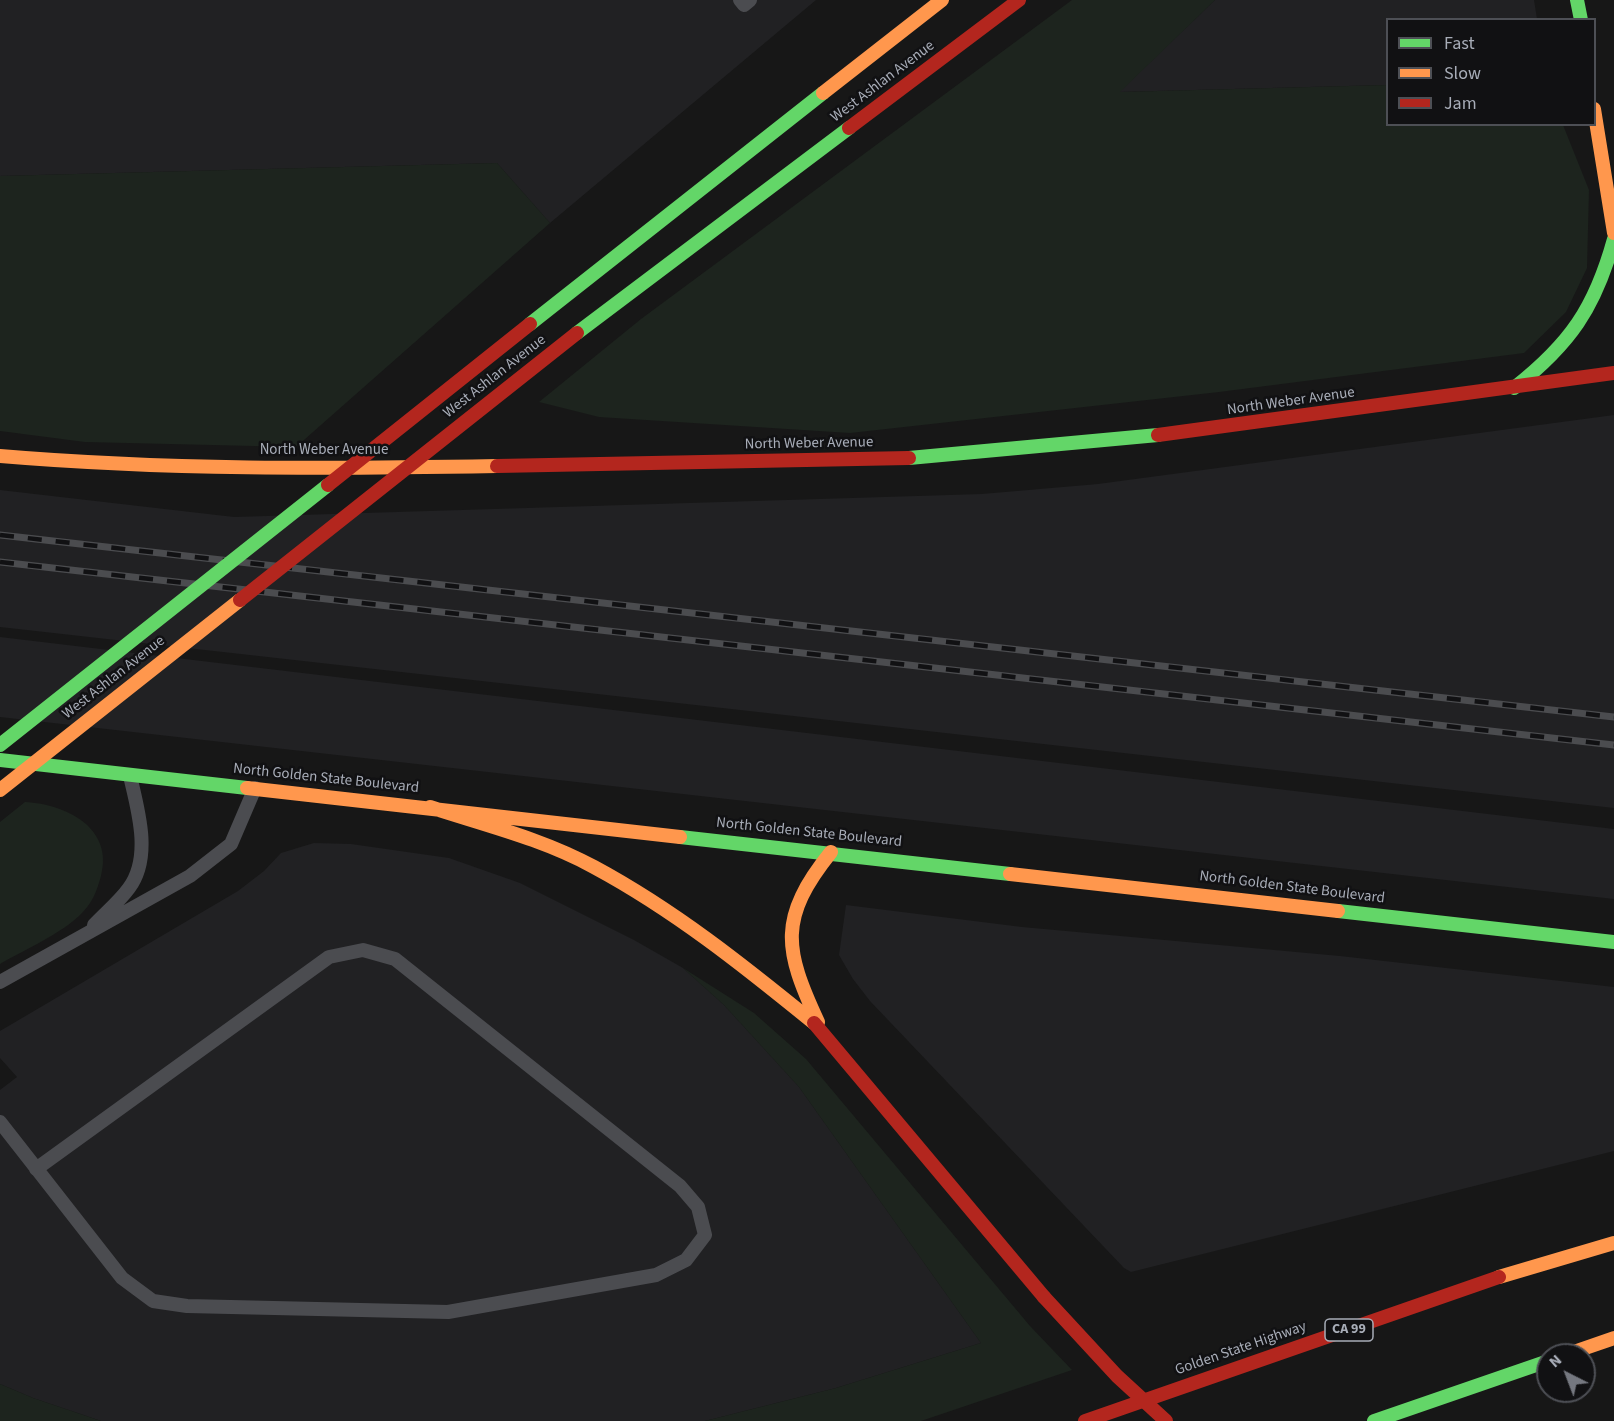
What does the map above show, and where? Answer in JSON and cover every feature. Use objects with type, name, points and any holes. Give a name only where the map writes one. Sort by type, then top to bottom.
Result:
[{"type":"main road","name":"West Ashlan Avenue","points":[[0,745],[942,0]]},
{"type":"main road","name":"West Ashlan Avenue","points":[[0,790],[577,333],[1019,0]]},
{"type":"main road","points":[[1577,0],[1581,18]]},
{"type":"main road","points":[[1596,121],[1614,233]]},
{"type":"main road","points":[[1513,389],[1550,359],[1577,328],[1605,276],[1614,239]]},
{"type":"main road","name":"North Weber Avenue","points":[[0,456],[104,465],[330,469],[930,458],[1196,431],[1513,389],[1614,373]]},
{"type":"main road","name":"North Golden State Boulevard","points":[[0,760],[1614,942]]},
{"type":"main road","points":[[430,807],[534,841],[592,866],[704,936],[821,1029],[1044,1297],[1117,1376],[1166,1421]]},
{"type":"main road","points":[[821,1029],[801,987],[793,960],[790,927],[796,900],[808,878],[831,852]]},
{"type":"main road","name":"Golden State Highway","points":[[1085,1421],[1508,1274],[1614,1243]]},
{"type":"main road","points":[[1596,1344],[1614,1338]]},
{"type":"main road","points":[[1374,1421],[1536,1365]]},
{"type":"lane","points":[[741,0],[744,5],[750,0]]},
{"type":"lane","points":[[83,936],[129,888],[140,861],[138,807],[130,774]]},
{"type":"lane","points":[[0,982],[190,876],[231,844],[255,788]]},
{"type":"lane","points":[[0,1122],[122,1278],[153,1301],[187,1306],[448,1311],[656,1275],[686,1260],[705,1235],[698,1207],[680,1185],[395,959],[363,950],[329,957],[36,1168]]},
{"type":"shaded area","points":[[0,0],[816,0],[550,223],[497,163],[0,176]]},
{"type":"shaded area","points":[[1072,0],[1215,0],[1120,92],[1386,85],[1386,126],[1563,126],[1589,190],[1587,268],[1566,312],[1524,353],[1219,392],[850,433],[599,417],[539,402],[641,319]]},
{"type":"shaded area","points":[[1215,0],[1534,0],[1537,18],[1386,18],[1386,85],[1119,92]]},
{"type":"shaded area","points":[[497,163],[550,223],[296,447],[85,442],[0,431],[0,176]]},
{"type":"shaded area","points":[[1614,415],[1614,808],[0,627],[0,490],[234,517],[982,494],[1098,484]]},
{"type":"shaded area","points":[[0,637],[1614,829],[1614,899],[0,717]]},
{"type":"shaded area","points":[[25,802],[56,808],[83,822],[100,844],[103,859],[101,876],[92,900],[74,920],[54,934],[0,964],[0,822]]},
{"type":"shaded area","points":[[314,843],[351,844],[449,858],[520,883],[634,940],[683,968],[724,1005],[799,1087],[981,1343],[836,1388],[705,1421],[101,1421],[0,1384],[0,1090],[17,1077],[0,1058],[0,1031],[238,891],[264,871],[281,853]]},
{"type":"shaded area","points":[[846,905],[1022,927],[1340,956],[1614,987],[1614,1151],[1131,1272],[1124,1268],[870,1001],[853,979],[839,955]]},
{"type":"shaded area","points":[[683,968],[754,1013],[806,1059],[1030,1326],[1072,1370],[921,1421],[705,1421],[836,1388],[981,1343],[799,1087],[724,1005]]},
{"type":"shaded area","points":[[0,1384],[33,1398],[101,1421],[0,1421]]},
{"type":"railway","points":[[0,535],[1614,717]]},
{"type":"railway","points":[[0,562],[1614,745]]},
{"type":"traffic: fast","points":[[1577,0],[1581,18]]},
{"type":"traffic: fast","points":[[530,324],[823,93]]},
{"type":"traffic: fast","points":[[577,333],[849,128]]},
{"type":"traffic: fast","points":[[1514,388],[1551,356],[1578,323],[1598,285],[1614,239]]},
{"type":"traffic: fast","points":[[909,458],[1158,435]]},
{"type":"traffic: fast","points":[[0,745],[328,485]]},
{"type":"traffic: fast","points":[[0,760],[247,788]]},
{"type":"traffic: fast","points":[[680,837],[1010,874]]},
{"type":"traffic: fast","points":[[1338,911],[1614,942]]},
{"type":"traffic: fast","points":[[1374,1421],[1536,1365]]},
{"type":"traffic: slow","points":[[823,93],[942,0]]},
{"type":"traffic: slow","points":[[1596,121],[1614,233]]},
{"type":"traffic: slow","points":[[0,456],[186,466],[373,468],[497,466]]},
{"type":"traffic: slow","points":[[0,790],[240,600]]},
{"type":"traffic: slow","points":[[247,788],[680,837]]},
{"type":"traffic: slow","points":[[430,807],[534,840],[594,867],[680,920],[735,960],[814,1023]]},
{"type":"traffic: slow","points":[[818,1022],[798,974],[793,954],[792,934],[802,896],[831,852]]},
{"type":"traffic: slow","points":[[1010,874],[1338,911]]},
{"type":"traffic: slow","points":[[1499,1277],[1614,1243]]},
{"type":"traffic: slow","points":[[1596,1344],[1614,1338]]},
{"type":"traffic: jam","points":[[849,128],[1019,0]]},
{"type":"traffic: jam","points":[[328,485],[530,324]]},
{"type":"traffic: jam","points":[[240,600],[577,333]]},
{"type":"traffic: jam","points":[[1158,435],[1614,373]]},
{"type":"traffic: jam","points":[[497,466],[909,458]]},
{"type":"traffic: jam","points":[[814,1023],[1044,1297]]},
{"type":"traffic: jam","points":[[1085,1421],[1499,1277]]},
{"type":"traffic: jam","points":[[1044,1297],[1117,1376],[1166,1421]]}]
